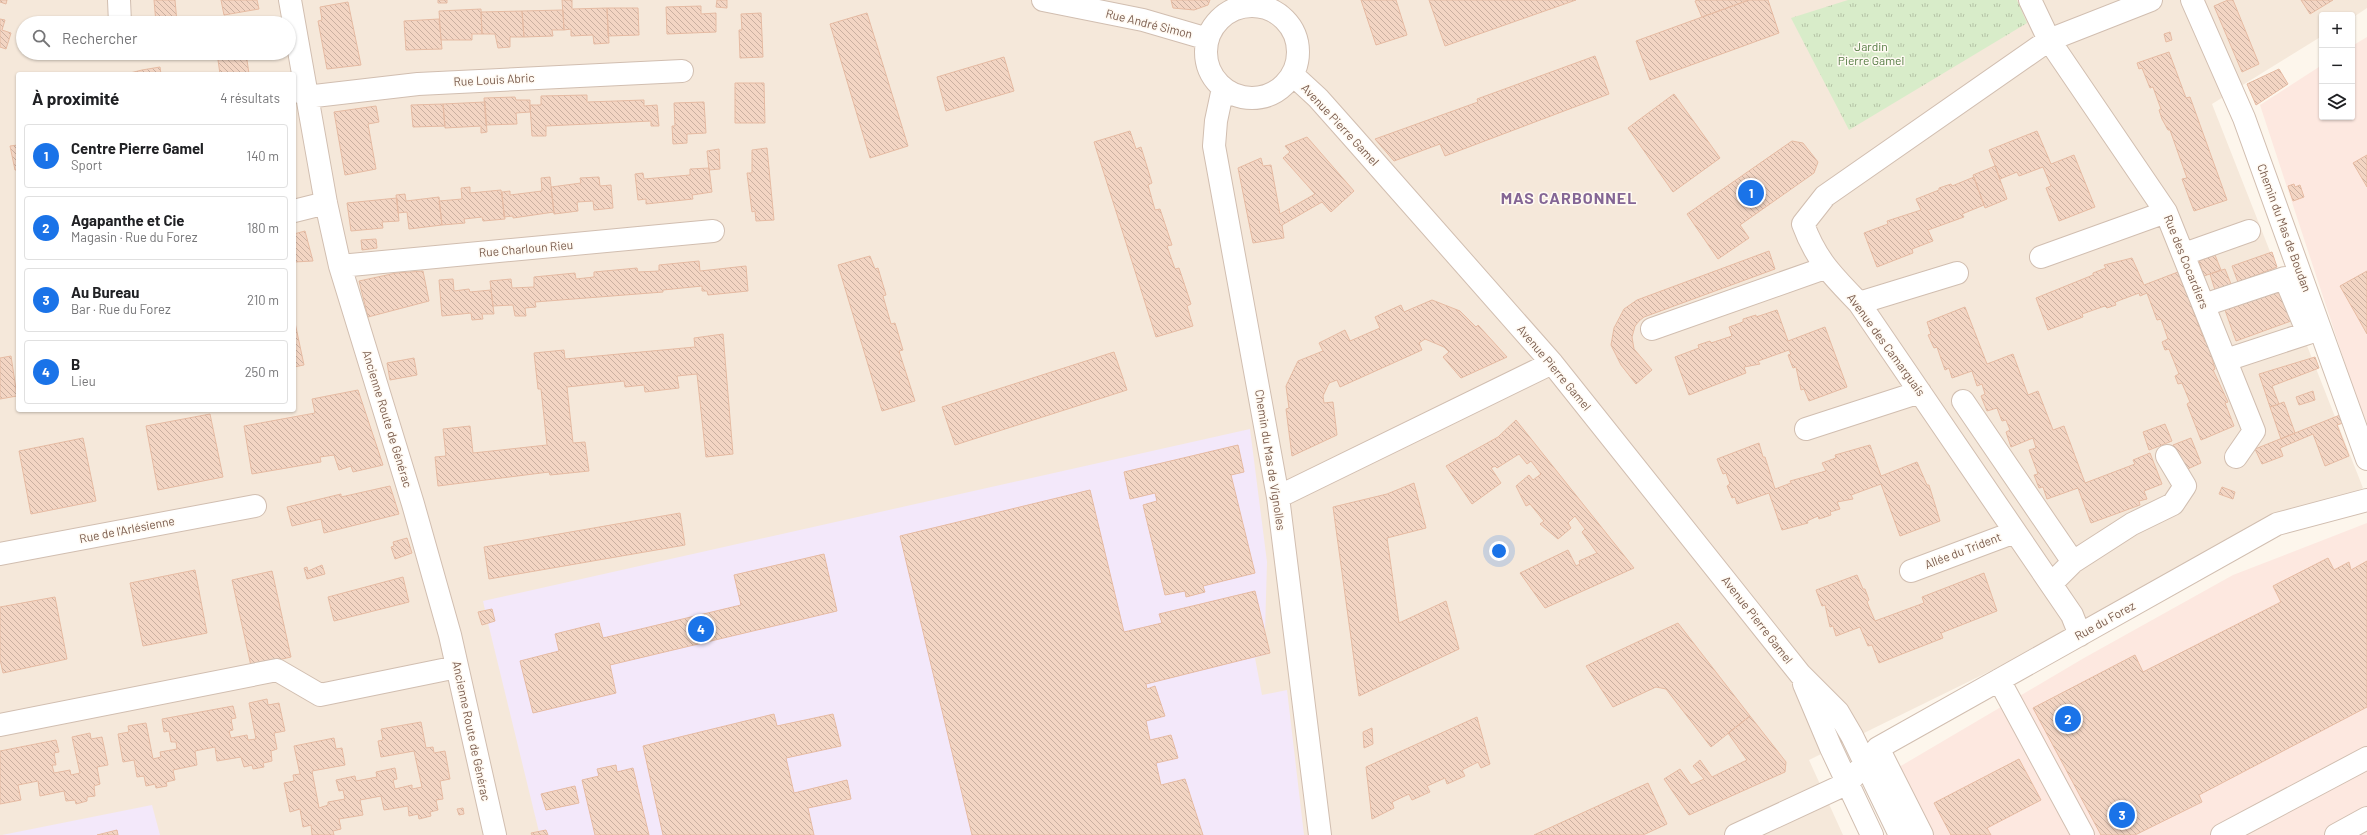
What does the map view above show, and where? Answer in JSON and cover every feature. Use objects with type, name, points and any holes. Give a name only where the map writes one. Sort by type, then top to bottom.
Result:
[{"type":"street","points":[[119,0],[120,16]]},
{"type":"street","name":"Ancienne Route de Générac","points":[[290,0],[293,16]]},
{"type":"street","name":"Rue André Simon","points":[[1044,0],[1143,20],[1208,39]]},
{"type":"street","name":"Rue des Cocardiers","points":[[2030,0],[2049,40],[2166,212],[2254,431],[2236,457]]},
{"type":"street","name":"Avenue des Camarguais","points":[[2080,635],[2072,615],[1859,303],[1825,268],[1812,247],[1803,224],[1825,196],[2049,40],[2152,0]]},
{"type":"street","name":"Chemin du Mas de Boudan","points":[[2192,0],[2244,118],[2366,453]]},
{"type":"street","points":[[1254,3],[1277,12],[1294,30],[1300,52],[1293,76],[1280,90],[1261,98],[1241,97],[1223,88],[1212,74],[1206,57],[1208,39],[1218,21],[1234,9],[1254,3]]},
{"type":"street","name":"Ancienne Route de Générac","points":[[296,36],[326,203],[340,266],[450,635],[451,668],[495,835]]},
{"type":"street","name":"Rue Louis Abric","points":[[306,97],[418,84],[682,71]]},
{"type":"street","name":"Avenue Pierre Gamel","points":[[1293,76],[1318,98],[1552,363],[1800,674],[1862,767],[1900,835]]},
{"type":"street","name":"Chemin du Mas de Vignolles","points":[[1223,88],[1216,121],[1214,146],[1278,498],[1320,835]]},
{"type":"street","points":[[296,210],[326,203]]},
{"type":"street","points":[[2041,256],[2166,212]]},
{"type":"street","name":"Rue Charloun Rieu","points":[[340,266],[713,231]]},
{"type":"street","points":[[2184,254],[2249,231]]},
{"type":"street","points":[[1652,329],[1825,268]]},
{"type":"street","points":[[1859,303],[1957,273]]},
{"type":"street","points":[[2204,305],[2285,278],[2308,333],[2226,360]]},
{"type":"street","points":[[1278,498],[1552,363]]},
{"type":"street","points":[[1806,429],[1920,392]]},
{"type":"street","points":[[1963,401],[2073,562]]},
{"type":"street","points":[[2051,584],[2073,562],[2132,524],[2173,504],[2185,486],[2167,456]]},
{"type":"street","name":"Rue du Forez","points":[[1736,835],[1862,767],[1999,680],[2278,524],[2367,500]]},
{"type":"street","name":"Rue de l'Arlésienne","points":[[0,554],[255,506]]},
{"type":"street","name":"Allée du Trident","points":[[1911,571],[2015,532]]},
{"type":"street","points":[[0,725],[277,670],[320,695],[451,668]]},
{"type":"street","points":[[1999,680],[2083,835]]},
{"type":"street","points":[[2222,835],[2367,758]]},
{"type":"street","points":[[1862,767],[1922,835]]},
{"type":"street","name":"Avenue Pierre Gamel","points":[[1862,767],[1872,835]]},
{"type":"street","points":[[2336,835],[2367,818]]},
{"type":"shaded area","points":[[0,0],[2367,0],[2367,8],[2355,16],[2355,12],[2319,12],[2319,38],[2212,104],[2363,488],[1809,760],[1843,835],[0,835]]},
{"type":"shaded area","points":[[2367,37],[2367,423],[2359,406],[2260,105],[2319,67],[2319,120],[2355,120],[2355,44]]},
{"type":"shaded area","points":[[1250,429],[1267,562],[1265,632],[1270,653],[1255,658],[1262,695],[1287,690],[1304,835],[548,835],[546,830],[539,832],[488,623],[494,621],[492,609],[485,610],[483,601]]},
{"type":"shaded area","points":[[2367,523],[2367,835],[1925,835],[1894,770],[2084,658],[2233,575]]},
{"type":"shaded area","points":[[152,805],[160,835],[2,835]]},
{"type":"green space","name":"Jardin Pierre Gamel","points":[[1848,0],[2017,0],[2027,23],[1849,130],[1791,18]]},
{"type":"building","points":[[0,0],[7,0],[6,4],[0,2]]},
{"type":"building","points":[[154,0],[175,0],[176,16],[155,16]]},
{"type":"building","points":[[221,0],[257,0],[259,9],[224,15]]},
{"type":"building","points":[[438,0],[447,0],[447,3],[438,3]]},
{"type":"building","points":[[562,0],[572,0],[572,9],[607,8],[609,43],[594,44],[593,35],[571,36],[571,29],[564,30]]},
{"type":"building","points":[[717,0],[727,0],[727,8],[716,7]]},
{"type":"building","points":[[1171,0],[1210,0],[1208,5],[1194,10],[1173,8]]},
{"type":"building","points":[[1361,0],[1396,0],[1407,35],[1376,45]]},
{"type":"building","points":[[1429,0],[1576,0],[1445,46]]},
{"type":"building","points":[[1749,0],[1702,17],[1695,1]]},
{"type":"building","points":[[1749,0],[1768,0],[1779,33],[1650,80],[1636,41]]},
{"type":"building","points":[[2228,0],[2233,0],[2259,64],[2242,72],[2214,6]]},
{"type":"building","points":[[2301,0],[2333,0],[2310,14]]},
{"type":"building","points":[[348,2],[361,65],[327,69],[318,21],[322,20],[320,7]]},
{"type":"building","points":[[701,6],[701,14],[716,13],[716,32],[667,34],[666,7]]},
{"type":"building","points":[[607,8],[638,8],[639,35],[608,36]]},
{"type":"building","points":[[481,9],[482,34],[472,34],[472,40],[441,40],[439,11]]},
{"type":"building","points":[[563,10],[564,30],[552,30],[553,36],[524,37],[522,11]]},
{"type":"building","points":[[522,11],[524,37],[510,37],[510,47],[498,48],[495,34],[482,34],[481,12]]},
{"type":"building","points":[[761,13],[763,57],[740,58],[739,30],[742,30],[741,14]]},
{"type":"building","points":[[867,13],[908,146],[870,158],[830,24]]},
{"type":"building","points":[[0,19],[5,20],[2,30],[11,33],[6,49],[0,47]]},
{"type":"building","points":[[439,19],[442,49],[406,50],[404,21]]},
{"type":"building","points":[[2170,32],[2172,40],[2166,42],[2164,34]]},
{"type":"building","points":[[2169,52],[2186,98],[2190,97],[2227,200],[2194,211],[2182,179],[2187,178],[2170,130],[2168,130],[2162,119],[2159,110],[2161,109],[2153,87],[2150,88],[2142,68],[2139,69],[2137,63]]},
{"type":"building","points":[[1595,56],[1609,94],[1445,156],[1440,144],[1394,161],[1375,139],[1478,102],[1477,99]]},
{"type":"building","points":[[1004,57],[1014,91],[946,111],[937,77]]},
{"type":"building","points":[[218,60],[247,60],[249,72],[220,72]]},
{"type":"building","points":[[160,67],[161,72],[134,72]]},
{"type":"building","points":[[2279,69],[2288,84],[2256,105],[2247,84]]},
{"type":"building","points":[[735,83],[764,83],[765,123],[735,123]]},
{"type":"building","points":[[1674,94],[1720,158],[1673,192],[1628,128]]},
{"type":"building","points":[[587,95],[587,102],[644,100],[644,106],[657,105],[659,126],[651,126],[651,121],[546,126],[546,136],[532,136],[530,105],[541,105],[541,96]]},
{"type":"building","points":[[515,97],[516,100],[530,100],[530,112],[516,113],[517,124],[486,125],[484,98]]},
{"type":"building","points":[[485,102],[487,132],[481,133],[481,126],[445,128],[443,104]]},
{"type":"building","points":[[704,102],[706,133],[687,134],[687,143],[673,144],[672,126],[675,126],[674,103]]},
{"type":"building","points":[[443,104],[445,126],[413,127],[411,105]]},
{"type":"building","points":[[376,106],[379,122],[368,124],[376,169],[345,175],[334,112]]},
{"type":"building","points":[[1130,131],[1136,149],[1141,147],[1152,183],[1148,185],[1155,210],[1160,209],[1172,245],[1167,246],[1175,269],[1179,268],[1191,304],[1187,306],[1193,326],[1156,337],[1094,142]]},
{"type":"building","points":[[2037,131],[2051,164],[2074,155],[2095,207],[2059,221],[2046,188],[2051,186],[2043,167],[2019,176],[2017,172],[2000,179],[1989,150]]},
{"type":"building","points":[[1307,137],[1354,191],[1331,212],[1322,202],[1282,225],[1284,238],[1253,243],[1238,168],[1261,158],[1263,166],[1271,165],[1280,214],[1315,194],[1283,158],[1290,152],[1285,146]]},
{"type":"building","points":[[1792,141],[1803,143],[1818,162],[1814,173],[1740,225],[1749,238],[1718,259],[1687,214]]},
{"type":"building","points":[[16,145],[16,170],[15,170],[10,146]]},
{"type":"building","points":[[767,148],[774,220],[756,221],[755,211],[752,212],[747,173],[752,173],[752,150]]},
{"type":"building","points":[[719,149],[720,169],[709,170],[707,151]]},
{"type":"building","points":[[2367,155],[2367,187],[2353,163]]},
{"type":"building","points":[[1995,166],[2007,199],[1985,208],[1973,175]]},
{"type":"building","points":[[709,168],[712,192],[692,195],[693,199],[646,204],[646,199],[638,200],[635,174],[643,173],[644,179],[690,175],[690,169]]},
{"type":"building","points":[[550,177],[554,212],[513,218],[513,216],[504,217],[502,192],[510,191],[510,195],[542,191],[541,178]]},
{"type":"building","points":[[599,177],[600,186],[611,185],[613,208],[594,210],[593,201],[577,202],[578,211],[554,214],[551,187],[581,183],[580,178]]},
{"type":"building","points":[[1974,177],[1984,205],[1962,214],[1964,217],[1928,230],[1933,241],[1912,249],[1913,253],[1877,267],[1864,233],[1888,224],[1887,221],[1921,210],[1916,199],[1939,190],[1939,188],[1951,184],[1952,186]]},
{"type":"building","points":[[2294,184],[2295,187],[2300,185],[2304,197],[2293,201],[2288,186]]},
{"type":"building","points":[[470,187],[470,193],[501,190],[505,219],[483,221],[482,217],[464,219],[465,223],[442,225],[439,201],[462,199],[461,188]]},
{"type":"building","points":[[405,194],[406,201],[439,197],[442,225],[409,229],[407,212],[398,213],[396,195]]},
{"type":"building","points":[[397,198],[399,221],[382,222],[383,228],[351,231],[347,203]]},
{"type":"building","points":[[305,231],[313,261],[296,262],[296,233]]},
{"type":"building","points":[[376,239],[377,248],[362,250],[361,240]]},
{"type":"building","points":[[1769,251],[1775,269],[1644,317],[1639,321],[1635,326],[1632,337],[1634,349],[1652,370],[1636,384],[1621,365],[1611,345],[1614,328],[1624,309],[1637,300]]},
{"type":"building","points":[[2272,252],[2277,267],[2238,282],[2232,266]]},
{"type":"building","points":[[2215,255],[2221,270],[2204,276],[2199,261]]},
{"type":"building","points":[[870,256],[875,269],[878,268],[886,295],[883,296],[891,324],[895,323],[903,350],[899,351],[915,401],[882,411],[838,265]]},
{"type":"building","points":[[2132,258],[2144,285],[2178,272],[2186,293],[2189,292],[2195,307],[2192,308],[2205,342],[2208,341],[2213,354],[2211,355],[2215,369],[2213,370],[2228,402],[2225,403],[2234,426],[2201,440],[2187,404],[2190,402],[2182,383],[2178,384],[2175,376],[2179,374],[2169,349],[2165,350],[2162,342],[2168,339],[2161,319],[2157,320],[2147,293],[2140,296],[2139,293],[2115,302],[2116,305],[2107,308],[2105,306],[2082,314],[2083,317],[2048,330],[2036,298],[2093,275],[2093,273],[2106,268],[2104,265]]},
{"type":"building","points":[[699,261],[700,271],[746,266],[748,291],[708,295],[707,291],[702,291],[702,286],[663,290],[663,292],[535,302],[536,307],[525,308],[526,316],[515,316],[513,305],[493,306],[490,281],[511,279],[512,288],[534,287],[534,277],[575,273],[576,279],[594,277],[594,272],[637,268],[638,272],[659,271],[659,265]]},
{"type":"building","points":[[2225,269],[2231,284],[2215,290],[2210,274]]},
{"type":"building","points":[[423,271],[429,301],[368,317],[359,281],[396,273]]},
{"type":"building","points":[[2367,271],[2367,334],[2340,286]]},
{"type":"building","points":[[453,279],[454,291],[469,289],[470,292],[491,290],[494,314],[482,314],[483,319],[472,320],[471,313],[442,316],[439,280]]},
{"type":"building","points":[[2279,290],[2291,321],[2236,341],[2225,310]]},
{"type":"building","points":[[1432,300],[1460,311],[1476,327],[1478,325],[1507,357],[1461,378],[1443,357],[1449,352],[1444,347],[1425,339],[1419,343],[1422,350],[1340,387],[1337,380],[1329,383],[1323,396],[1324,403],[1333,402],[1337,435],[1292,456],[1286,409],[1289,408],[1286,386],[1298,361],[1323,351],[1319,343],[1345,330],[1350,341],[1380,328],[1375,317],[1401,305],[1404,312]]},
{"type":"building","points":[[1965,307],[1987,364],[2013,354],[2028,395],[2038,391],[2053,430],[2064,426],[2085,483],[2135,464],[2133,460],[2150,453],[2162,484],[2144,491],[2147,499],[2139,501],[2140,505],[2091,523],[2078,488],[2047,499],[2043,487],[2039,488],[2034,475],[2038,474],[2029,450],[2036,448],[2033,438],[2011,447],[2006,432],[2010,430],[2006,420],[2002,421],[1997,408],[1987,411],[1981,396],[1985,394],[1982,384],[1977,386],[1972,371],[1952,378],[1949,368],[1945,370],[1937,347],[1934,348],[1928,335],[1931,334],[1927,322]]},
{"type":"building","points":[[1777,310],[1788,341],[1825,327],[1847,387],[1809,401],[1804,389],[1801,390],[1796,367],[1793,368],[1788,355],[1791,354],[1789,350],[1758,361],[1760,364],[1744,367],[1746,373],[1689,395],[1675,357],[1699,348],[1698,345],[1710,341],[1711,343],[1732,336],[1729,327],[1743,322],[1743,319],[1756,315],[1756,317]]},
{"type":"building","points":[[296,327],[304,365],[296,367]]},
{"type":"building","points":[[723,334],[733,454],[706,457],[697,374],[677,376],[679,388],[645,392],[644,385],[625,387],[624,381],[567,387],[573,443],[585,442],[589,471],[550,475],[549,472],[438,486],[435,457],[446,456],[443,429],[470,426],[473,453],[547,445],[541,389],[538,389],[534,353],[564,350],[565,359],[695,347],[694,338]]},
{"type":"building","points":[[1114,352],[1127,390],[955,445],[942,407]]},
{"type":"building","points":[[11,356],[16,396],[0,399],[0,358]]},
{"type":"building","points":[[2315,357],[2319,368],[2272,386],[2279,404],[2270,407],[2259,374]]},
{"type":"building","points":[[414,358],[417,375],[390,380],[387,363]]},
{"type":"building","points":[[358,390],[383,465],[353,472],[351,466],[339,470],[334,455],[320,457],[321,462],[252,474],[244,426],[315,413],[312,399]]},
{"type":"building","points":[[2313,391],[2315,400],[2299,405],[2296,397]]},
{"type":"building","points":[[2284,402],[2295,433],[2281,439],[2270,407]]},
{"type":"building","points":[[210,414],[223,477],[158,490],[146,426]]},
{"type":"building","points":[[2340,415],[2343,423],[2337,425],[2349,456],[2325,466],[2313,434],[2280,448],[2283,456],[2262,464],[2255,449]]},
{"type":"building","points":[[1516,420],[1634,568],[1545,608],[1520,573],[1568,550],[1576,566],[1580,564],[1579,561],[1597,553],[1582,532],[1585,529],[1575,516],[1568,523],[1571,528],[1558,539],[1540,524],[1544,521],[1530,504],[1526,506],[1516,486],[1529,475],[1533,480],[1541,474],[1531,461],[1527,464],[1519,454],[1497,468],[1495,466],[1491,468],[1501,483],[1472,504],[1446,466],[1498,437]]},
{"type":"building","points":[[2165,424],[2172,441],[2149,450],[2143,432]]},
{"type":"building","points":[[83,438],[96,501],[31,514],[19,451]]},
{"type":"building","points":[[2191,438],[2201,463],[2183,471],[2173,445]]},
{"type":"building","points":[[1759,443],[1775,489],[1791,483],[1790,481],[1826,471],[1822,463],[1836,458],[1835,455],[1870,445],[1881,476],[1917,462],[1927,485],[1929,485],[1940,521],[1900,536],[1881,484],[1851,495],[1853,499],[1837,502],[1840,509],[1830,512],[1831,515],[1819,519],[1818,516],[1807,521],[1808,523],[1782,530],[1769,493],[1737,504],[1735,497],[1732,498],[1727,486],[1730,484],[1726,473],[1723,474],[1717,459]]},
{"type":"building","points":[[1238,445],[1244,472],[1231,475],[1255,573],[1203,586],[1205,592],[1186,597],[1185,591],[1165,595],[1143,505],[1157,501],[1155,493],[1130,499],[1124,472]]},
{"type":"building","points":[[1414,483],[1426,528],[1387,538],[1399,623],[1446,601],[1459,649],[1359,696],[1333,507],[1387,494]]},
{"type":"building","points":[[390,486],[399,514],[324,533],[321,519],[292,526],[287,507],[341,494],[341,497]]},
{"type":"building","points":[[2222,487],[2235,492],[2233,499],[2219,494]]},
{"type":"building","points":[[1090,490],[1124,632],[1162,623],[1159,614],[1255,591],[1270,653],[1146,684],[1147,689],[1155,686],[1165,716],[1146,721],[1150,740],[1171,735],[1178,758],[1156,763],[1161,785],[1185,779],[1203,835],[972,835],[900,536]]},
{"type":"building","points":[[680,513],[685,545],[489,579],[484,547]]},
{"type":"building","points":[[407,538],[412,553],[395,559],[391,547],[394,546],[393,542]]},
{"type":"building","points":[[824,554],[837,611],[610,665],[616,693],[533,713],[520,661],[559,651],[555,634],[599,623],[603,638],[741,605],[734,575]]},
{"type":"building","points":[[2328,558],[2334,570],[2349,562],[2351,570],[2367,561],[2367,707],[2199,795],[2202,802],[2135,835],[2101,835],[2033,708],[2135,655],[2143,672],[2281,602],[2273,586]]},
{"type":"building","points":[[322,565],[325,574],[307,579],[304,568],[307,567],[308,571]]},
{"type":"building","points":[[195,570],[207,633],[143,646],[130,583]]},
{"type":"building","points":[[272,571],[291,657],[251,666],[232,580]]},
{"type":"building","points":[[1984,573],[1997,611],[1941,633],[1943,638],[1879,663],[1872,645],[1868,646],[1860,627],[1836,636],[1833,626],[1830,627],[1825,605],[1822,606],[1816,590],[1857,575],[1863,589],[1865,589],[1869,600],[1867,602],[1875,621],[1924,603],[1922,597]]},
{"type":"building","points":[[403,577],[409,602],[334,621],[328,597]]},
{"type":"building","points":[[55,597],[67,659],[3,673],[0,659],[0,607]]},
{"type":"building","points":[[492,609],[495,621],[482,625],[478,612]]},
{"type":"building","points":[[1678,623],[1750,716],[1711,747],[1666,689],[1656,687],[1613,707],[1586,666]]},
{"type":"building","points":[[267,699],[268,705],[279,703],[285,731],[274,733],[277,749],[271,751],[272,761],[263,763],[264,767],[253,769],[252,765],[244,767],[241,757],[217,761],[215,747],[195,751],[197,765],[173,770],[175,780],[166,782],[167,786],[156,788],[155,784],[146,786],[144,776],[137,777],[134,760],[123,762],[118,734],[129,732],[128,726],[146,723],[153,759],[161,757],[160,752],[177,749],[176,742],[171,742],[169,731],[164,732],[162,719],[233,706],[236,718],[231,719],[233,730],[229,731],[231,738],[247,735],[248,740],[256,739],[249,703]]},
{"type":"building","points":[[774,714],[777,726],[833,714],[841,746],[786,758],[794,793],[847,780],[851,799],[808,808],[814,835],[663,835],[643,746]]},
{"type":"building","points":[[1750,716],[1786,762],[1785,772],[1689,815],[1664,779],[1680,769],[1691,785],[1704,779],[1693,766],[1700,760],[1712,777],[1747,760],[1728,733]]},
{"type":"building","points":[[1477,717],[1490,764],[1481,768],[1478,762],[1462,770],[1465,776],[1447,784],[1445,778],[1427,786],[1430,792],[1412,800],[1409,794],[1392,802],[1394,808],[1372,819],[1366,767]]},
{"type":"building","points":[[421,722],[426,748],[433,747],[434,753],[445,751],[450,779],[440,781],[443,799],[436,800],[438,810],[430,812],[431,816],[419,819],[418,814],[409,816],[408,806],[384,810],[381,796],[360,800],[363,815],[339,819],[341,829],[333,831],[334,835],[312,835],[311,825],[303,827],[300,809],[290,812],[284,783],[294,781],[293,775],[300,774],[294,746],[334,738],[336,749],[342,748],[345,765],[312,771],[319,808],[328,805],[328,802],[345,799],[343,790],[339,791],[336,780],[355,776],[356,781],[377,777],[376,772],[395,768],[397,779],[393,780],[395,789],[412,785],[412,789],[422,787],[414,751],[381,757],[378,741],[383,740],[381,729]]},
{"type":"building","points":[[1372,728],[1373,744],[1364,748],[1363,732]]},
{"type":"building","points":[[90,733],[91,739],[102,737],[108,765],[97,767],[100,784],[94,786],[95,796],[87,797],[87,801],[76,804],[75,800],[66,801],[64,791],[40,796],[38,781],[18,785],[21,800],[0,804],[0,751],[56,740],[59,752],[54,753],[56,765],[52,765],[54,773],[70,770],[71,775],[80,773],[72,737]]},
{"type":"building","points":[[2019,759],[2041,800],[1987,828],[1991,835],[1951,835],[1934,803]]},
{"type":"building","points":[[616,765],[617,772],[633,768],[649,835],[595,835],[582,780],[599,776],[597,769]]},
{"type":"building","points":[[1648,783],[1667,824],[1643,835],[1534,835]]},
{"type":"building","points":[[575,786],[579,803],[546,810],[541,794]]},
{"type":"building","points":[[463,808],[464,814],[459,815],[457,809]]},
{"type":"building","points":[[117,830],[118,835],[97,835]]},
{"type":"building","points":[[546,830],[548,835],[532,835],[531,833]]},
{"type":"place","name":"Centre Pierre Gamel","points":[[1751,193]]},
{"type":"place","name":"B","points":[[701,629]]},
{"type":"place","name":"Agapanthe et Cie","points":[[2068,719]]},
{"type":"place","name":"Au Bureau","points":[[2122,815]]},
{"type":"district","name":"MAS CARBONNEL","points":[[1569,198]]}]
